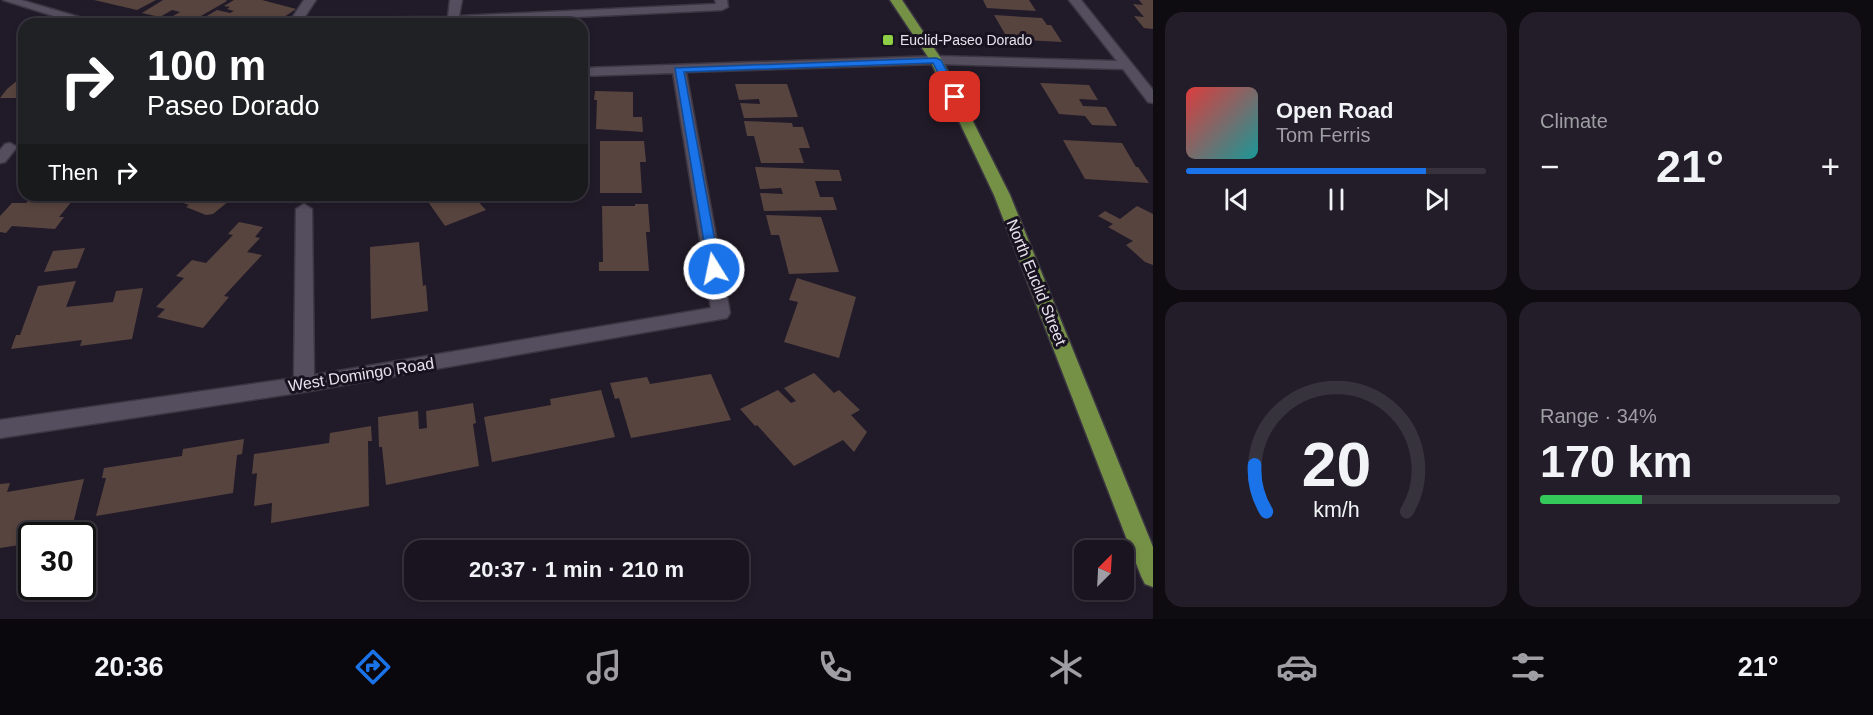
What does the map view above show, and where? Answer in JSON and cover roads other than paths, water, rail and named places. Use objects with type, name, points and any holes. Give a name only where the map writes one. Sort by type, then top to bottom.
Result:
[{"type":"main road","name":"North Euclid Street","points":[[896,0],[936,60],[1002,195],[1153,576]]},
{"type":"street","points":[[9,0],[71,18]]},
{"type":"street","points":[[298,18],[310,0]]},
{"type":"street","points":[[453,18],[456,0]]},
{"type":"street","points":[[1075,0],[1153,99]]},
{"type":"street","points":[[485,18],[721,3]]},
{"type":"street","points":[[588,72],[936,60],[1126,65]]},
{"type":"street","name":"West Domingo Road","points":[[0,429],[304,384],[721,313],[678,70]]},
{"type":"street","points":[[0,159],[9,147]]},
{"type":"street","points":[[304,209],[304,384]]},
{"type":"place","name":"Euclid-Paseo Dorado","points":[[888,40]]}]
